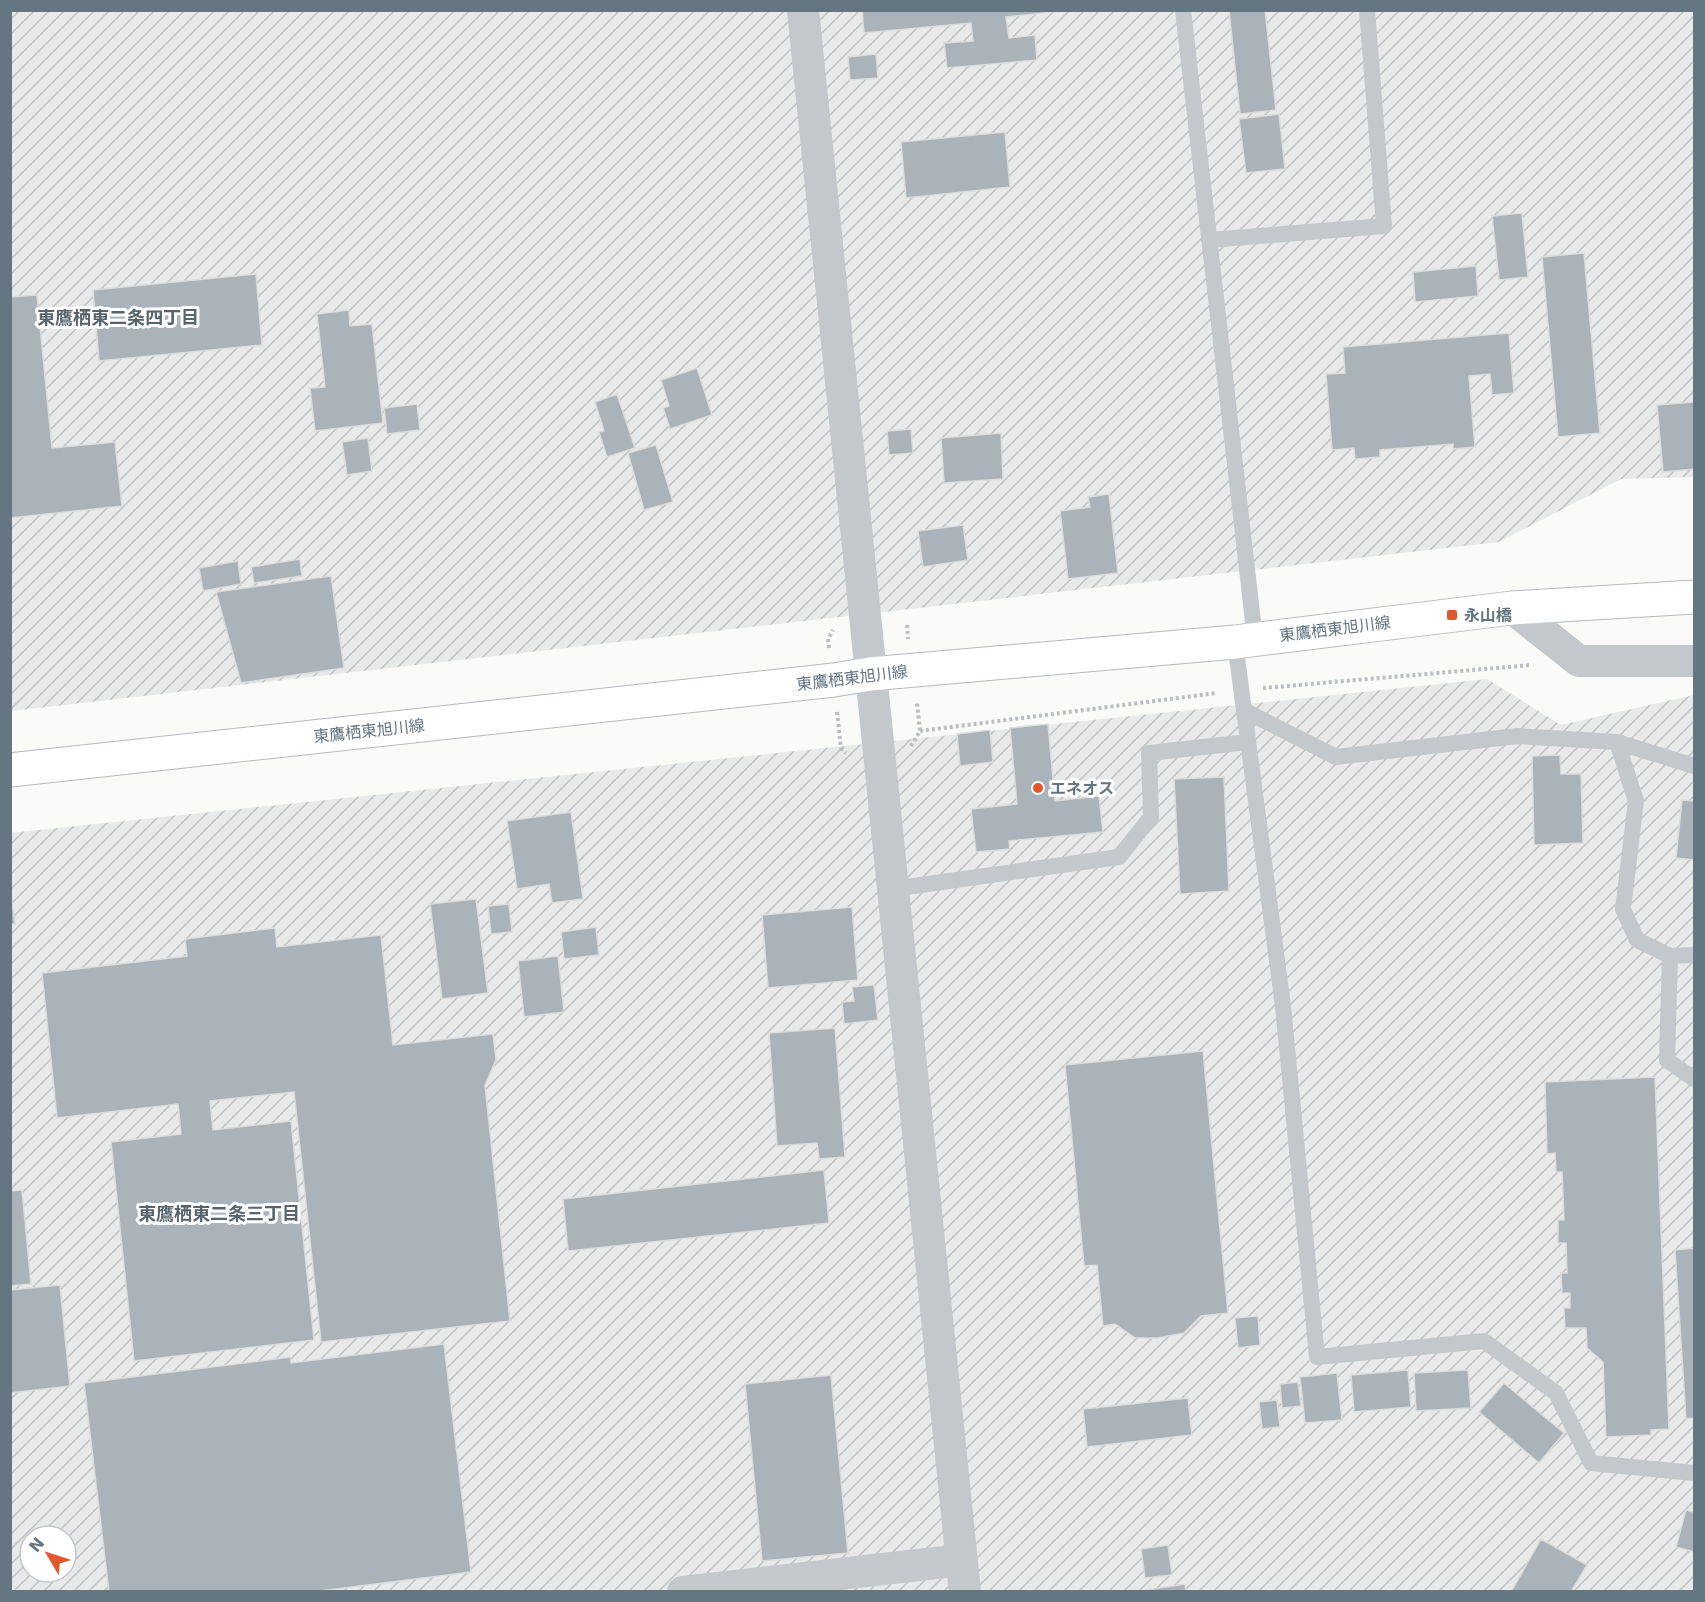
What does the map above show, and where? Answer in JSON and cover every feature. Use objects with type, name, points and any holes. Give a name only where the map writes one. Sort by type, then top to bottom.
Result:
[{"type":"main road","name":"東鷹栖東旭川線","points":[[10,770],[834,681],[870,674],[1245,641],[1512,608],[1695,597]]},
{"type":"street","points":[[803,10],[965,1592]]},
{"type":"street","points":[[1512,608],[1580,661],[1695,661]]},
{"type":"street","points":[[683,1592],[962,1560]]},
{"type":"lane","points":[[1183,10],[1209,240],[1245,641],[1242,690],[1282,1006],[1317,1357],[1484,1341],[1556,1393],[1591,1463],[1695,1473]]},
{"type":"lane","points":[[1209,240],[1384,226],[1367,10]]},
{"type":"lane","points":[[1245,711],[1336,757],[1517,736],[1617,742],[1695,766]]},
{"type":"lane","points":[[892,889],[1119,857],[1151,817],[1149,753],[1248,742]]},
{"type":"lane","points":[[1617,742],[1636,801],[1623,909],[1637,940],[1670,956],[1695,955]]},
{"type":"lane","points":[[1670,956],[1667,1060],[1695,1079]]},
{"type":"path","points":[[920,731],[1242,690],[1580,661]]},
{"type":"shaded area","points":[[10,11],[1694,11],[1694,477],[1621,479],[1499,542],[11,711]]},
{"type":"shaded area","points":[[1487,679],[1561,725],[1694,695],[1694,1591],[11,1591],[10,833]]},
{"type":"building","points":[[862,10],[1071,10],[1006,17],[1009,38],[1035,35],[1037,60],[947,68],[944,43],[973,41],[971,23],[864,33]]},
{"type":"building","points":[[1229,10],[1265,10],[1276,110],[1240,114]]},
{"type":"building","points":[[876,54],[878,78],[850,80],[848,57]]},
{"type":"building","points":[[1279,114],[1285,169],[1246,173],[1239,119]]},
{"type":"building","points":[[1005,132],[1010,187],[906,198],[901,142]]},
{"type":"building","points":[[1522,213],[1528,277],[1499,280],[1492,216]]},
{"type":"building","points":[[1584,253],[1600,433],[1558,437],[1542,257]]},
{"type":"building","points":[[1476,266],[1478,296],[1415,302],[1413,272]]},
{"type":"building","points":[[256,274],[262,345],[99,361],[93,290]]},
{"type":"building","points":[[37,295],[52,448],[115,442],[122,506],[10,518],[10,297]]},
{"type":"building","points":[[349,310],[350,326],[372,324],[383,423],[315,431],[310,388],[325,387],[317,314]]},
{"type":"building","points":[[1509,333],[1514,393],[1492,395],[1490,374],[1469,376],[1475,447],[1453,449],[1453,444],[1380,450],[1380,457],[1355,459],[1354,448],[1332,450],[1326,374],[1345,373],[1343,347]]},
{"type":"building","points":[[697,368],[712,415],[670,429],[663,408],[669,406],[661,380]]},
{"type":"building","points":[[617,394],[635,448],[607,457],[599,432],[604,431],[595,402]]},
{"type":"building","points":[[1694,402],[1694,469],[1663,472],[1657,405]]},
{"type":"building","points":[[417,404],[420,430],[387,434],[384,408]]},
{"type":"building","points":[[911,429],[913,453],[889,455],[887,431]]},
{"type":"building","points":[[1001,433],[1003,479],[944,483],[941,438]]},
{"type":"building","points":[[368,438],[372,471],[347,475],[342,442]]},
{"type":"building","points":[[656,445],[673,502],[644,510],[628,453]]},
{"type":"building","points":[[1109,494],[1118,573],[1068,579],[1060,511],[1090,507],[1088,497]]},
{"type":"building","points":[[963,525],[968,560],[923,567],[918,531]]},
{"type":"building","points":[[300,559],[302,576],[254,583],[251,567]]},
{"type":"building","points":[[238,561],[241,584],[203,591],[199,568]]},
{"type":"building","points":[[331,576],[344,668],[241,683],[216,592]]},
{"type":"building","points":[[1048,724],[1055,801],[1099,796],[1103,832],[1009,841],[1010,849],[976,852],[971,809],[1017,804],[1010,728]]},
{"type":"building","points":[[990,730],[993,762],[960,766],[957,734]]},
{"type":"building","points":[[1560,755],[1561,774],[1581,774],[1583,843],[1534,845],[1532,756]]},
{"type":"building","points":[[1224,777],[1229,891],[1180,894],[1174,779]]},
{"type":"building","points":[[1682,800],[1694,801],[1694,860],[1676,858]]},
{"type":"building","points":[[571,812],[583,899],[552,903],[549,884],[517,889],[507,821]]},
{"type":"building","points":[[10,888],[15,924],[10,924]]},
{"type":"building","points":[[476,899],[488,993],[442,999],[430,904]]},
{"type":"building","points":[[509,904],[512,932],[491,934],[488,906]]},
{"type":"building","points":[[852,907],[858,980],[768,988],[762,915]]},
{"type":"building","points":[[596,927],[599,955],[564,959],[561,932]]},
{"type":"building","points":[[275,928],[277,947],[381,935],[393,1045],[493,1034],[496,1060],[485,1085],[510,1321],[321,1342],[294,1092],[210,1101],[213,1130],[291,1121],[314,1340],[134,1361],[111,1142],[181,1134],[178,1104],[57,1118],[42,973],[187,956],[185,939]]},
{"type":"building","points":[[558,956],[564,1012],[524,1017],[518,961]]},
{"type":"building","points":[[874,985],[878,1020],[844,1024],[842,1002],[854,1001],[852,987]]},
{"type":"building","points":[[835,1028],[845,1157],[819,1159],[817,1143],[777,1146],[769,1033]]},
{"type":"building","points":[[1203,1051],[1228,1313],[1201,1316],[1184,1333],[1158,1338],[1135,1338],[1115,1324],[1103,1326],[1097,1265],[1084,1266],[1065,1065]]},
{"type":"building","points":[[1655,1077],[1669,1429],[1651,1430],[1651,1435],[1606,1437],[1603,1362],[1587,1348],[1586,1328],[1565,1328],[1564,1308],[1570,1308],[1570,1293],[1562,1293],[1561,1273],[1567,1273],[1566,1243],[1558,1243],[1558,1220],[1564,1220],[1562,1172],[1556,1172],[1555,1153],[1547,1154],[1545,1082]]},
{"type":"building","points":[[824,1170],[829,1223],[568,1251],[563,1199]]},
{"type":"building","points":[[22,1190],[31,1284],[10,1286],[10,1191]]},
{"type":"building","points":[[1694,1248],[1694,1418],[1686,1419],[1675,1250]]},
{"type":"building","points":[[60,1285],[70,1386],[10,1393],[10,1290]]},
{"type":"building","points":[[1258,1316],[1260,1345],[1238,1348],[1235,1318]]},
{"type":"building","points":[[444,1344],[471,1572],[312,1592],[109,1592],[84,1383],[291,1357],[291,1363]]},
{"type":"building","points":[[1408,1370],[1411,1407],[1354,1412],[1351,1375]]},
{"type":"building","points":[[1468,1370],[1471,1408],[1416,1411],[1414,1373]]},
{"type":"building","points":[[1337,1373],[1342,1420],[1305,1423],[1300,1377]]},
{"type":"building","points":[[831,1375],[848,1553],[762,1561],[745,1384]]},
{"type":"building","points":[[1298,1382],[1301,1406],[1282,1408],[1280,1384]]},
{"type":"building","points":[[1504,1383],[1564,1433],[1539,1463],[1479,1412]]},
{"type":"building","points":[[1188,1398],[1192,1435],[1087,1447],[1083,1409]]},
{"type":"building","points":[[1277,1400],[1280,1427],[1262,1429],[1259,1402]]},
{"type":"building","points":[[1686,1510],[1694,1512],[1694,1552],[1676,1547]]},
{"type":"building","points":[[1541,1539],[1587,1565],[1571,1592],[1511,1592]]},
{"type":"building","points":[[1168,1545],[1172,1575],[1145,1578],[1141,1549]]},
{"type":"building","points":[[1185,1584],[1186,1592],[1134,1592]]},
{"type":"place","name":"永山橋","points":[[1452,615]]},
{"type":"place","name":"エネオス","points":[[1038,788]]},
{"type":"district","name":"東鷹栖東二条四丁目","points":[[118,317]]},
{"type":"district","name":"東鷹栖東二条三丁目","points":[[219,1213]]}]
